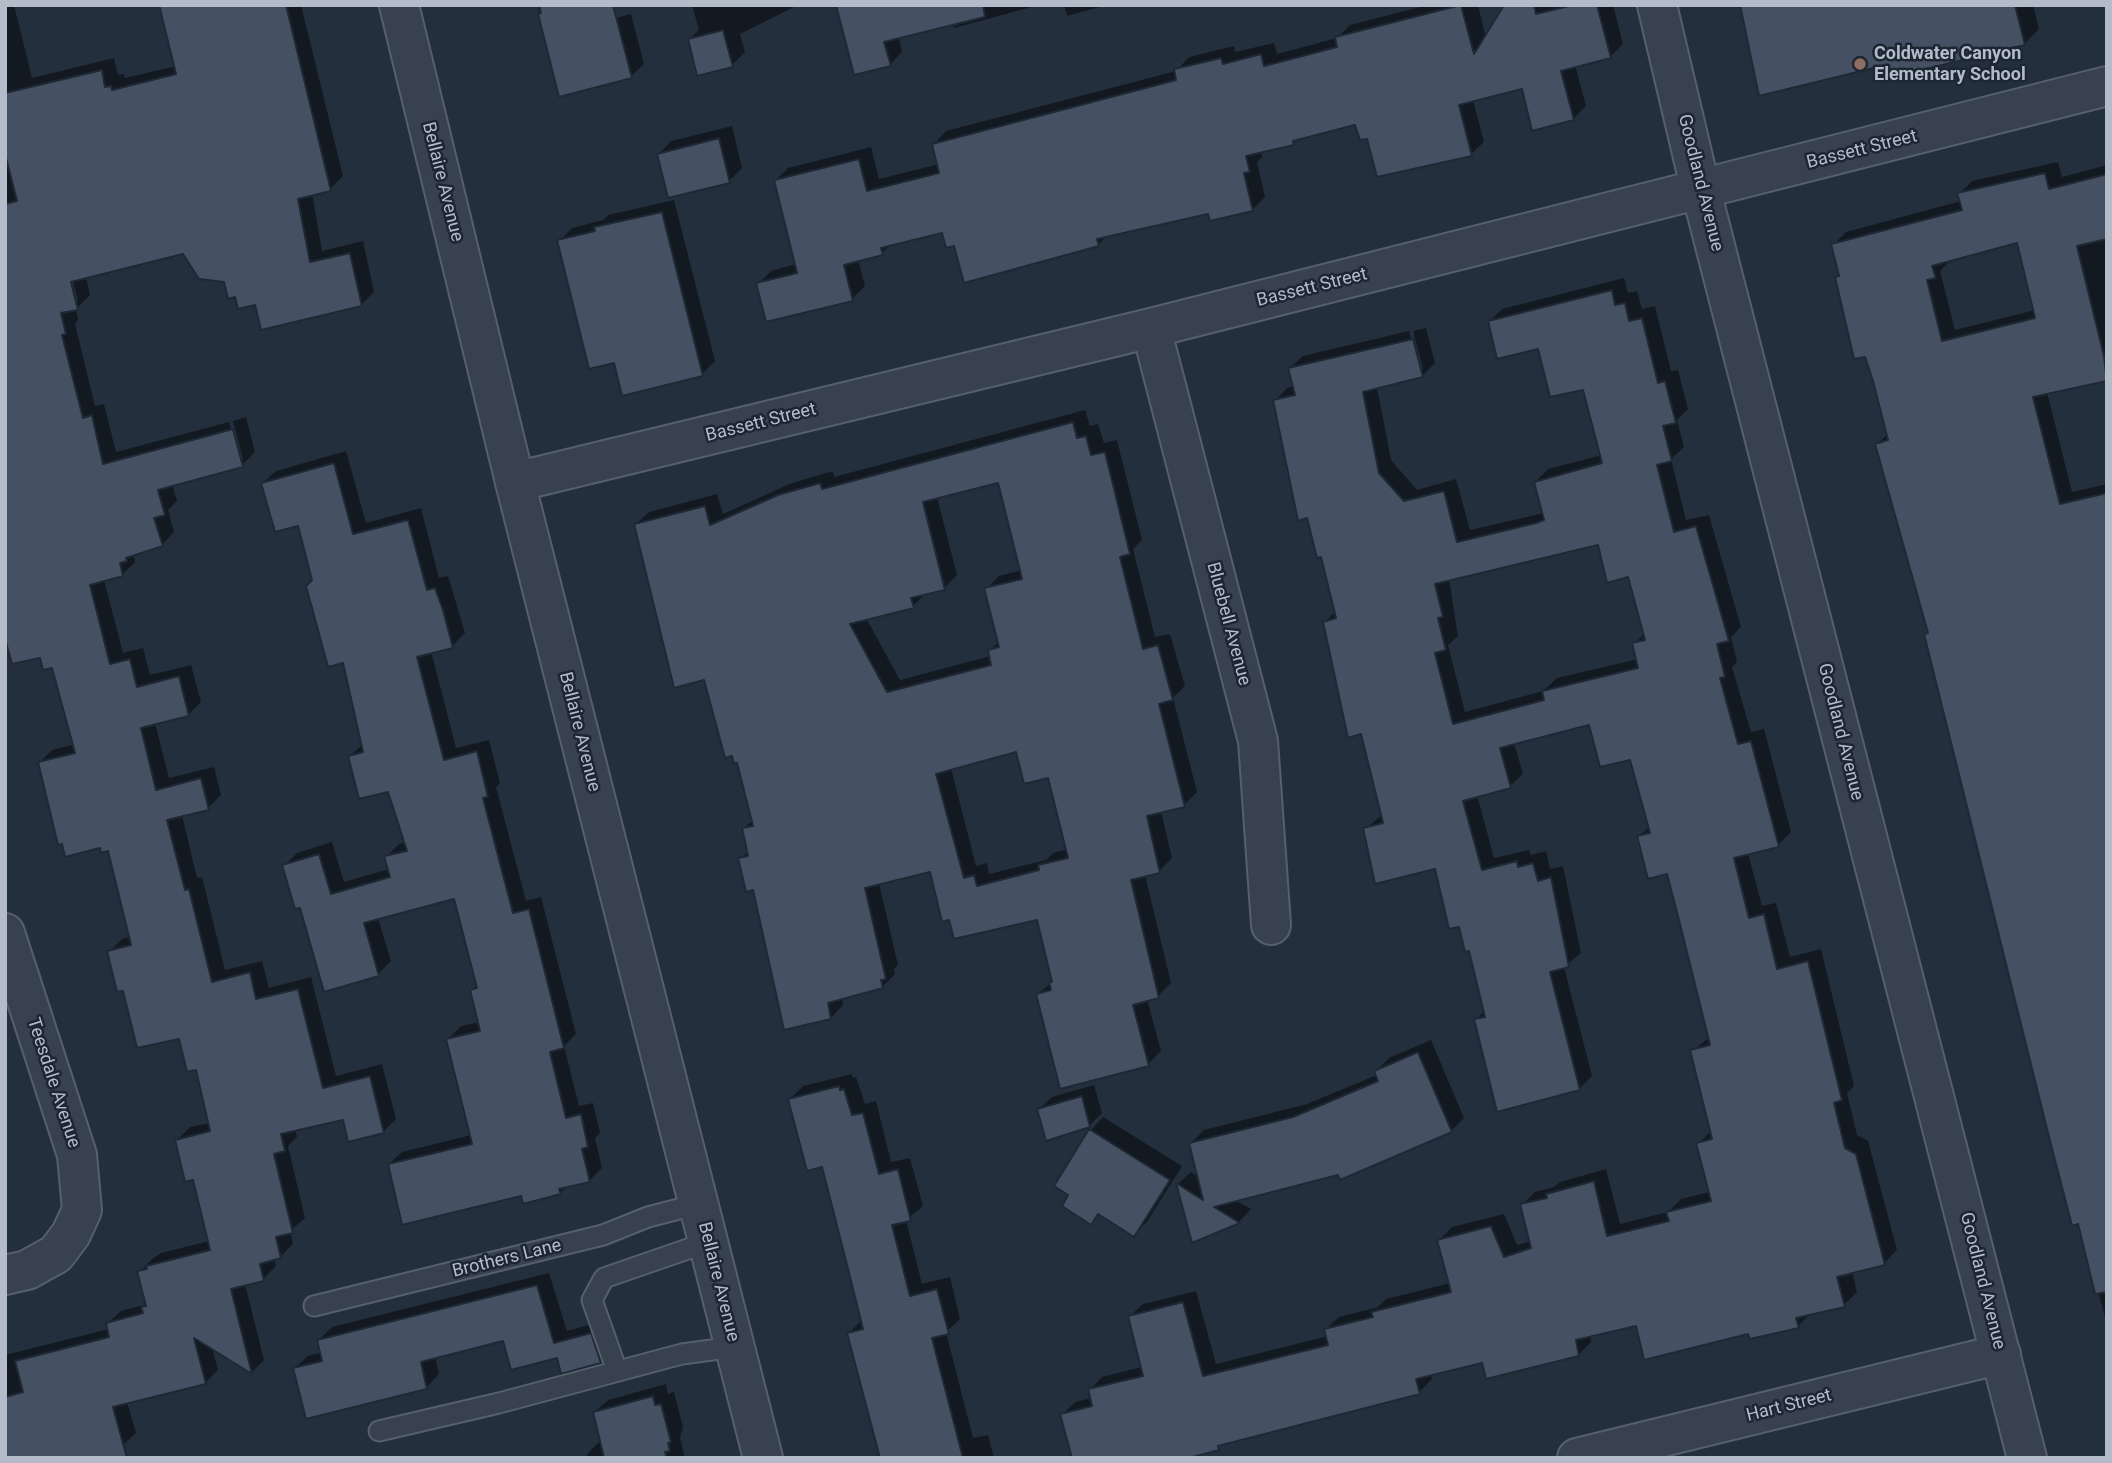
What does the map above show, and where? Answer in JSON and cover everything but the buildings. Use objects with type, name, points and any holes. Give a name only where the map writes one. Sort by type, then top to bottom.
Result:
[{"type":"street","name":"Bellaire Avenue","points":[[399,5],[515,482],[763,1458]]},
{"type":"street","name":"Goodland Avenue","points":[[1657,5],[1701,191],[2027,1458]]},
{"type":"street","name":"Bassett Street","points":[[515,482],[1151,328],[1701,191],[2107,86]]},
{"type":"street","name":"Bluebell Avenue","points":[[1151,328],[1258,740],[1271,925]]},
{"type":"street","name":"Teesdale Avenue","points":[[5,933],[76,1155],[82,1210],[71,1234],[56,1254],[27,1270],[5,1275]]},
{"type":"street","name":"Hart Street","points":[[1577,1458],[2001,1354]]},
{"type":"lane","name":"Brothers Lane","points":[[314,1306],[603,1235],[648,1217],[698,1204]]},
{"type":"lane","points":[[617,1371],[592,1300],[604,1278],[708,1242]]},
{"type":"lane","points":[[379,1430],[499,1404],[682,1353],[734,1348]]},
{"type":"place","name":"Coldwater Canyon Elementary School","points":[[1860,64]]}]
